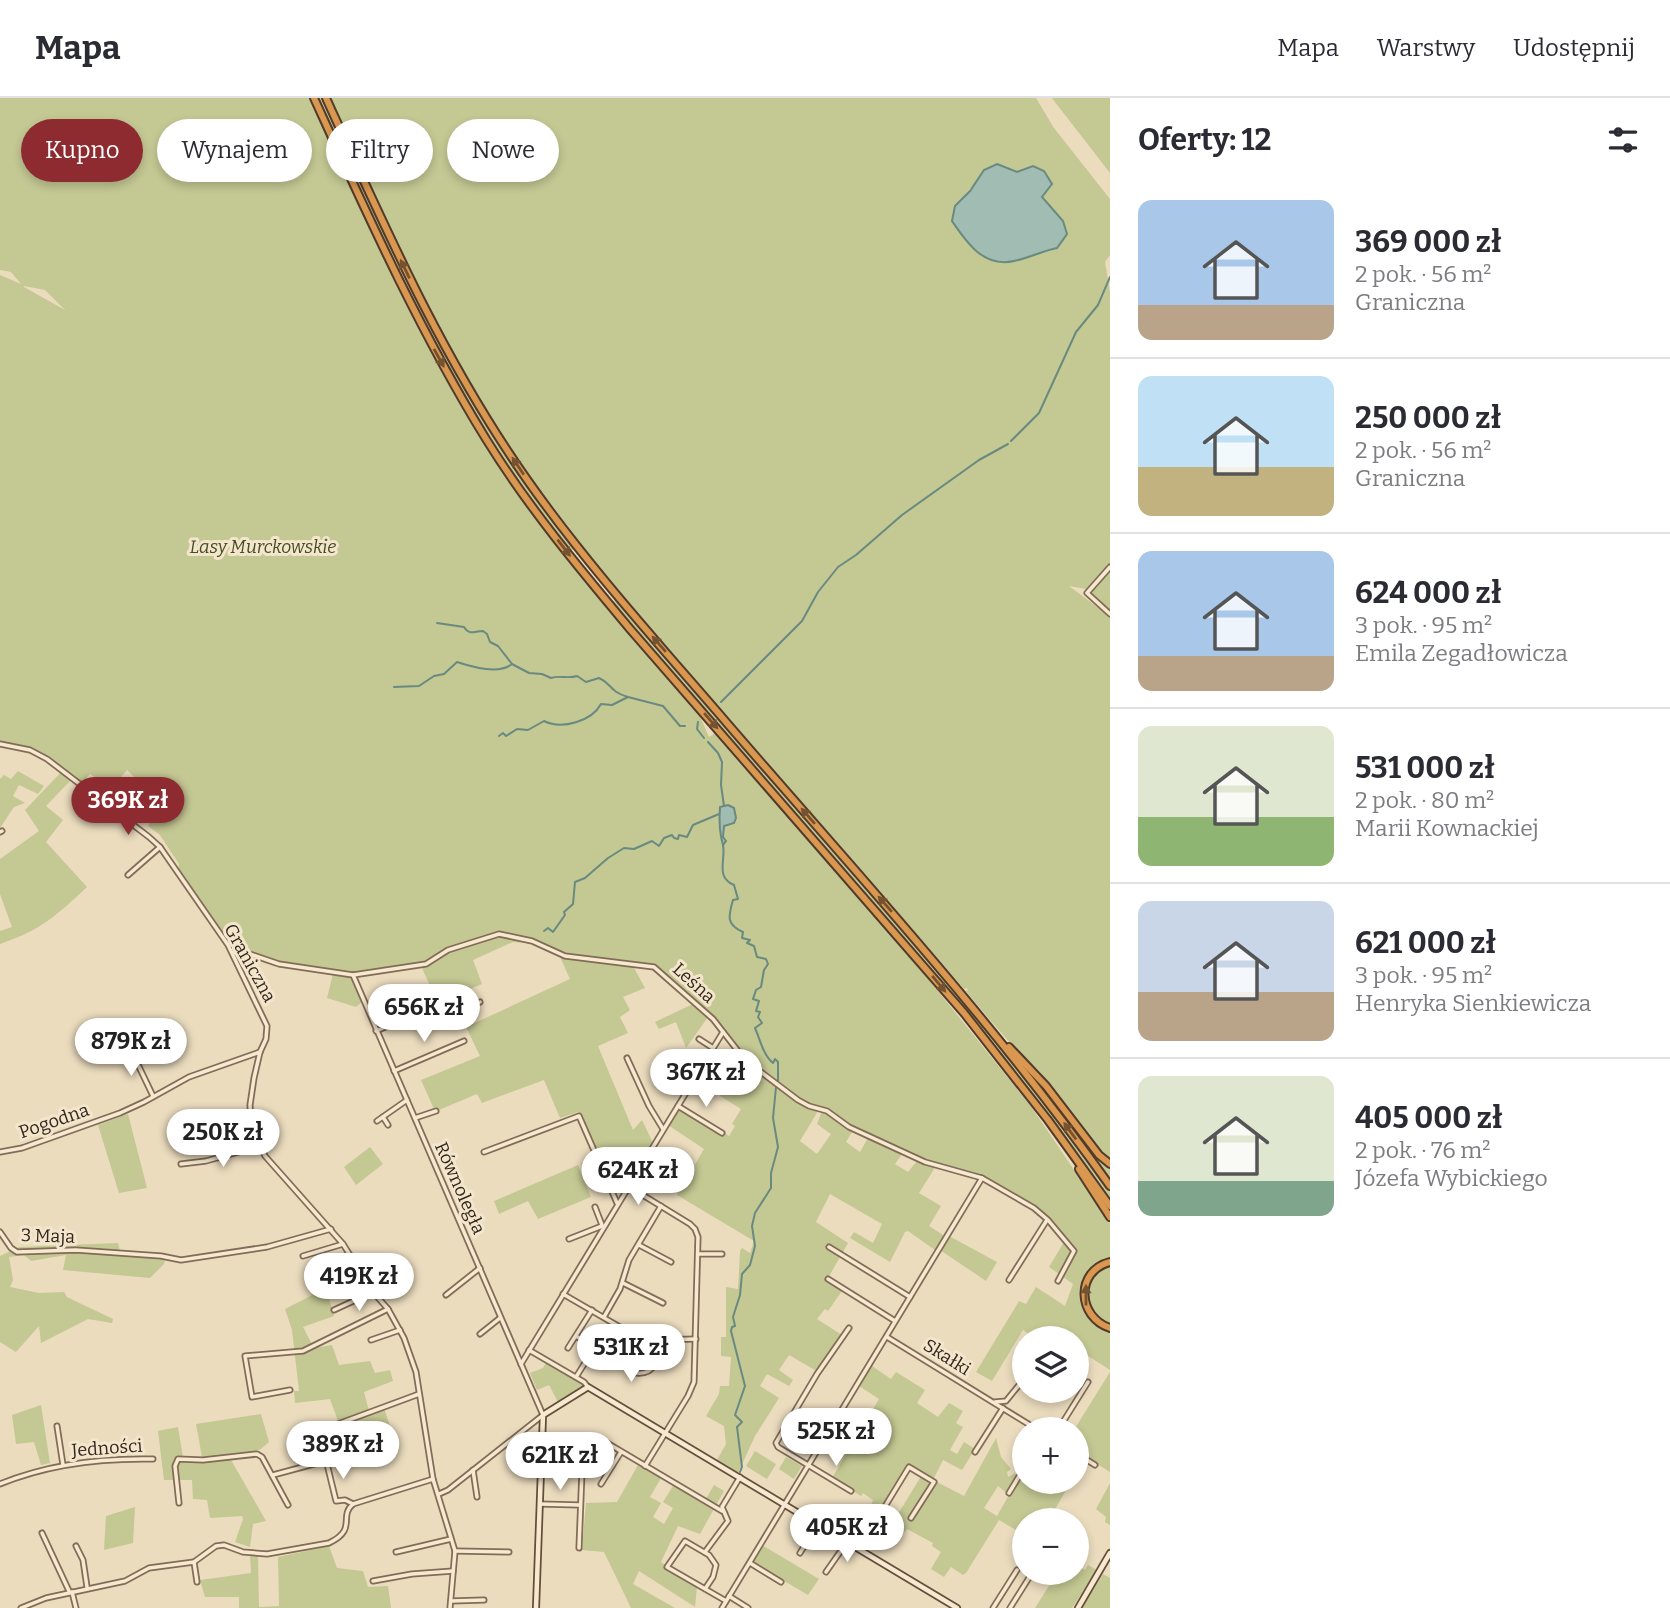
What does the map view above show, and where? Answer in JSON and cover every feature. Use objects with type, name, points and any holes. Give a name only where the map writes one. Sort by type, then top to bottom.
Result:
[{"type":"highway","points":[[314,98],[430,343],[488,441],[528,501],[590,581],[920,961],[1048,1120],[1110,1206]]},
{"type":"highway","points":[[326,98],[440,338],[487,420],[533,488],[606,583],[992,1031],[1110,1186]]},
{"type":"highway","points":[[992,1031],[1036,1074],[1099,1155],[1110,1164]]},
{"type":"highway","points":[[1048,1120],[1110,1217]]},
{"type":"highway","points":[[1110,1262],[1092,1272],[1083,1294],[1087,1311],[1094,1319],[1110,1328]]},
{"type":"street","points":[[1110,567],[1087,593],[1110,614]]},
{"type":"street","name":"Graniczna","points":[[0,744],[30,750],[47,759],[160,847],[233,953],[265,1019],[266,1040],[260,1052],[250,1105],[251,1126],[260,1146],[274,1165],[343,1244],[373,1292],[388,1309],[400,1330],[416,1372],[433,1479],[455,1551],[450,1608]]},
{"type":"street","points":[[128,875],[160,847]]},
{"type":"street","name":"Leśna","points":[[233,953],[242,951],[279,964],[353,975],[426,964],[448,950],[499,934],[532,942],[565,956],[654,967],[713,1019],[757,1069],[797,1100],[827,1111],[849,1127],[925,1162],[982,1178],[1034,1208],[1074,1251],[1058,1281]]},
{"type":"street","name":"Równoległa","points":[[353,975],[543,1415]]},
{"type":"street","points":[[376,1031],[415,1014],[423,1023],[428,1024],[480,1002]]},
{"type":"street","points":[[521,1364],[723,1032]]},
{"type":"street","points":[[699,1039],[713,1048]]},
{"type":"street","points":[[394,1071],[464,1041]]},
{"type":"street","points":[[131,1049],[153,1096]]},
{"type":"street","name":"Pogodna","points":[[0,1152],[22,1148],[133,1108],[189,1077],[260,1052]]},
{"type":"street","points":[[627,1058],[663,1129]]},
{"type":"street","points":[[377,1121],[407,1100]]},
{"type":"street","points":[[678,1106],[722,1133]]},
{"type":"street","points":[[414,1118],[436,1111]]},
{"type":"street","points":[[484,1152],[579,1116],[617,1203]]},
{"type":"street","points":[[383,1117],[388,1125]]},
{"type":"street","points":[[181,1164],[206,1161],[260,1146]]},
{"type":"street","points":[[722,1608],[982,1178]]},
{"type":"street","points":[[628,1186],[695,1229],[698,1237],[693,1385],[645,1466]]},
{"type":"street","points":[[604,1317],[623,1283],[629,1260],[661,1206]]},
{"type":"street","points":[[595,1207],[603,1226]]},
{"type":"street","points":[[1009,1280],[1048,1220]]},
{"type":"street","points":[[569,1240],[603,1226]]},
{"type":"street","name":"3 Maja","points":[[0,1232],[17,1252],[76,1250],[192,1259],[267,1247],[331,1229]]},
{"type":"street","points":[[303,1256],[343,1244]]},
{"type":"street","points":[[639,1245],[671,1262]]},
{"type":"street","points":[[829,1247],[910,1297]]},
{"type":"street","points":[[698,1254],[722,1254]]},
{"type":"street","points":[[446,1295],[480,1268]]},
{"type":"street","points":[[828,1279],[896,1321]]},
{"type":"street","points":[[623,1283],[663,1303]]},
{"type":"street","points":[[334,1310],[373,1292]]},
{"type":"street","points":[[563,1294],[630,1334],[657,1340],[696,1339]]},
{"type":"street","points":[[290,1390],[252,1397],[245,1356],[303,1351],[388,1309]]},
{"type":"street","points":[[568,1348],[592,1310]]},
{"type":"street","points":[[480,1334],[501,1317]]},
{"type":"street","points":[[849,1328],[777,1440],[778,1447],[851,1492]]},
{"type":"street","points":[[371,1340],[400,1330]]},
{"type":"street","points":[[576,1336],[636,1373],[650,1371],[655,1365],[657,1340]]},
{"type":"street","name":"Skałki","points":[[887,1337],[1017,1417]]},
{"type":"street","points":[[576,1377],[595,1347]]},
{"type":"street","points":[[530,1350],[957,1608]]},
{"type":"street","points":[[439,1494],[448,1490],[543,1415],[588,1387]]},
{"type":"street","points":[[353,1504],[345,1500],[336,1501],[318,1434],[322,1429],[419,1394]]},
{"type":"street","points":[[993,1402],[1006,1401],[1012,1394]]},
{"type":"street","points":[[975,1452],[1003,1408]]},
{"type":"street","points":[[536,1608],[543,1415]]},
{"type":"street","name":"Jedności","points":[[57,1426],[63,1465]]},
{"type":"street","points":[[579,1548],[585,1439],[591,1436],[597,1437],[728,1517],[728,1521],[705,1552]]},
{"type":"street","points":[[601,1484],[621,1452]]},
{"type":"street","points":[[179,1503],[175,1466],[178,1459],[203,1460],[257,1454],[288,1505]]},
{"type":"street","name":"Jedności","points":[[0,1484],[63,1465],[153,1459]]},
{"type":"street","points":[[272,1475],[325,1461]]},
{"type":"street","points":[[1089,1461],[1095,1465]]},
{"type":"street","points":[[859,1549],[909,1467],[934,1482],[911,1518]]},
{"type":"street","points":[[473,1470],[477,1497]]},
{"type":"street","points":[[722,1511],[740,1477]]},
{"type":"street","points":[[21,1608],[71,1592],[125,1581],[149,1568],[194,1562],[216,1546],[224,1545],[243,1552],[267,1554],[329,1543],[338,1539],[346,1530],[346,1511],[353,1504],[433,1479]]},
{"type":"street","points":[[1009,1493],[1012,1488]]},
{"type":"street","points":[[540,1504],[580,1505]]},
{"type":"street","points":[[800,1553],[818,1524]]},
{"type":"street","points":[[42,1533],[76,1608]]},
{"type":"street","points":[[396,1552],[451,1539]]},
{"type":"street","points":[[705,1589],[713,1577],[716,1565],[705,1552],[685,1541],[667,1567],[705,1589],[748,1608]]},
{"type":"street","points":[[826,1572],[847,1541]]},
{"type":"street","points":[[76,1546],[83,1560],[88,1588]]},
{"type":"street","points":[[455,1551],[509,1552]]},
{"type":"street","points":[[1078,1608],[1110,1553]]},
{"type":"street","points":[[194,1562],[197,1582]]},
{"type":"street","points":[[749,1562],[781,1582]]},
{"type":"street","points":[[373,1581],[412,1574],[453,1571]]},
{"type":"street","points":[[993,1608],[1012,1578]]},
{"type":"street","points":[[1010,1608],[1024,1585]]},
{"type":"street","points":[[451,1601],[484,1600]]},
{"type":"green space","name":"Lasy Murckowskie","points":[[0,98],[310,98],[326,132],[326,182],[349,182],[412,315],[448,382],[497,463],[696,707],[709,737],[715,733],[717,735],[904,949],[1030,1105],[1110,1223],[1110,1259],[1088,1273],[1082,1294],[1089,1315],[1110,1330],[1110,1370],[1089,1357],[1089,1326],[1012,1326],[1012,1348],[992,1381],[976,1372],[1019,1301],[1026,1304],[1036,1287],[1065,1306],[1073,1284],[1049,1267],[1064,1242],[1073,1249],[1035,1207],[983,1176],[926,1161],[851,1127],[827,1110],[798,1099],[759,1070],[714,1019],[655,966],[564,955],[532,940],[498,933],[452,947],[427,962],[353,973],[273,960],[232,949],[178,871],[179,864],[160,835],[148,826],[162,804],[127,770],[111,788],[90,774],[82,783],[74,777],[46,806],[63,820],[46,842],[87,887],[47,921],[0,944],[0,931],[12,927],[0,894],[0,859],[39,831],[25,810],[64,769],[29,748],[0,742],[0,275],[21,284],[11,272],[0,270]],"holes":[[[24,286],[45,290],[65,310],[24,287]]]},
{"type":"green space","points":[[317,98],[323,98],[333,119],[327,119]]},
{"type":"green space","points":[[330,98],[1036,98],[1054,128],[1110,199],[1110,255],[1105,262],[1110,292],[1110,565],[1086,589],[1069,586],[1100,609],[1107,610],[1091,594],[1095,585],[1110,571],[1110,1161],[1047,1081],[965,990],[968,991],[967,988],[964,989],[607,578],[527,472],[474,390],[427,306],[369,182],[433,182],[433,119],[340,119]],"holes":[[[997,164],[1017,172],[1051,208],[1057,248],[1013,261],[955,206],[980,177]]]},
{"type":"green space","points":[[1052,98],[1110,98],[1110,173],[1055,102]]},
{"type":"green space","points":[[355,182],[362,182],[448,357],[508,455],[574,548],[570,552],[524,489],[467,402],[416,311]]},
{"type":"green space","points":[[616,599],[955,990],[1075,1142],[1110,1191],[1110,1201],[1052,1122],[931,970],[612,603]]},
{"type":"green space","points":[[18,771],[44,786],[38,794],[19,785],[13,796],[25,803],[14,807],[0,828],[0,779],[4,775],[11,779]]},
{"type":"green space","points":[[496,936],[530,943],[513,942],[473,960],[482,984],[438,1003],[421,966],[449,952]]},
{"type":"green space","points":[[560,957],[633,966],[645,988],[623,997],[630,1010],[620,1017],[628,1033],[598,1046],[633,1130],[642,1120],[653,1143],[633,1174],[626,1160],[604,1169],[578,1112],[560,1118],[544,1080],[482,1103],[477,1094],[439,1110],[434,1109],[421,1080],[480,1056],[466,1027],[570,979]]},
{"type":"green space","points":[[333,974],[353,977],[362,1002],[356,1007],[327,998]]},
{"type":"green space","points":[[695,1003],[708,1017],[686,1048],[676,1022],[659,1029],[655,1022]]},
{"type":"green space","points":[[743,1059],[808,1109],[818,1111],[800,1141],[817,1154],[831,1134],[817,1124],[822,1111],[852,1132],[846,1142],[860,1152],[868,1138],[902,1154],[895,1164],[908,1172],[917,1161],[936,1166],[919,1193],[941,1206],[929,1226],[943,1235],[947,1234],[935,1250],[908,1231],[905,1232],[890,1262],[850,1238],[854,1232],[873,1243],[882,1224],[830,1194],[816,1222],[848,1243],[828,1278],[844,1288],[828,1311],[825,1309],[817,1319],[845,1337],[820,1373],[789,1355],[779,1370],[793,1380],[789,1386],[767,1374],[760,1386],[779,1398],[755,1436],[738,1473],[717,1460],[726,1444],[724,1426],[706,1416],[719,1394],[720,1386],[729,1386],[731,1357],[721,1356],[721,1337],[726,1337],[726,1287],[738,1289],[740,1251],[742,1248],[750,1253],[754,1241],[677,1195],[704,1149],[668,1125],[681,1106],[729,1136],[735,1126],[732,1124],[741,1109],[720,1096]]},
{"type":"green space","points":[[1028,1069],[1099,1159],[1110,1168],[1110,1179]]},
{"type":"green space","points":[[128,1114],[147,1188],[119,1193],[98,1125]]},
{"type":"green space","points":[[370,1147],[383,1164],[356,1185],[344,1167]]},
{"type":"green space","points":[[578,1165],[591,1197],[538,1219],[528,1201],[499,1214],[494,1201]]},
{"type":"green space","points":[[949,1236],[997,1262],[986,1281],[940,1250]]},
{"type":"green space","points":[[118,1243],[120,1251],[166,1253],[164,1264],[150,1278],[63,1270],[66,1255],[31,1261],[24,1255],[9,1257],[13,1280],[10,1287],[39,1293],[64,1292],[67,1297],[113,1319],[112,1323],[88,1319],[41,1343],[39,1326],[16,1352],[0,1342],[0,1256],[19,1247]]},
{"type":"green space","points":[[1110,1264],[1110,1324],[1093,1311],[1087,1294],[1093,1277]]},
{"type":"green space","points":[[326,1288],[334,1316],[303,1327],[314,1348],[332,1345],[339,1365],[370,1361],[375,1373],[390,1370],[393,1381],[364,1392],[369,1411],[383,1405],[395,1441],[353,1451],[344,1420],[338,1421],[330,1399],[295,1403],[294,1391],[299,1391],[292,1330],[285,1309]]},
{"type":"green space","points":[[547,1361],[584,1383],[584,1386],[558,1402],[549,1385],[537,1390],[530,1373],[543,1368]]},
{"type":"green space","points":[[872,1366],[891,1379],[896,1372],[925,1390],[917,1403],[938,1417],[949,1403],[963,1411],[956,1423],[963,1427],[950,1450],[957,1454],[964,1442],[975,1449],[962,1470],[943,1460],[933,1480],[964,1496],[996,1438],[1001,1457],[1011,1469],[1007,1472],[1008,1477],[1012,1475],[1012,1494],[1064,1494],[1056,1508],[1012,1508],[1012,1528],[999,1520],[966,1573],[963,1575],[951,1567],[944,1577],[931,1569],[941,1552],[932,1546],[933,1543],[892,1524],[923,1473],[908,1465],[881,1511],[871,1505],[873,1500],[863,1493],[861,1496],[832,1478],[879,1399],[859,1386]],"holes":[[[998,1486],[1009,1495],[997,1516],[984,1508]]]},
{"type":"green space","points":[[1110,1372],[1110,1472],[1089,1459],[1089,1417],[1082,1417]]},
{"type":"green space","points":[[41,1405],[50,1463],[41,1465],[34,1442],[16,1444],[12,1415]]},
{"type":"green space","points":[[261,1414],[269,1442],[261,1449],[231,1460],[266,1521],[253,1524],[250,1547],[235,1542],[242,1516],[210,1518],[207,1500],[193,1499],[192,1480],[164,1480],[158,1431],[178,1427],[183,1457],[202,1457],[196,1424]]},
{"type":"green space","points":[[755,1451],[776,1464],[767,1479],[746,1466]]},
{"type":"green space","points":[[786,1457],[802,1466],[794,1479],[779,1469]]},
{"type":"green space","points":[[638,1465],[661,1478],[650,1497],[661,1503],[653,1517],[664,1524],[673,1508],[663,1502],[673,1486],[703,1499],[706,1499],[714,1485],[724,1491],[700,1534],[678,1526],[661,1562],[697,1587],[695,1607],[639,1571],[633,1584],[675,1608],[631,1608],[604,1552],[582,1550],[586,1503],[617,1502]]},
{"type":"green space","points":[[1110,1483],[1110,1525],[1105,1522],[1106,1517],[1096,1509]]},
{"type":"green space","points":[[135,1507],[133,1543],[104,1550],[106,1516]]},
{"type":"green space","points":[[762,1545],[819,1579],[808,1595],[752,1562]]},
{"type":"green space","points":[[329,1546],[337,1568],[363,1571],[368,1587],[388,1586],[391,1608],[239,1608],[239,1597],[205,1597],[200,1580],[251,1573],[250,1555],[258,1557],[259,1607],[279,1606],[278,1557]]},
{"type":"green space","points":[[1089,1566],[1097,1570],[1089,1582]]},
{"type":"green space","points":[[1103,1574],[1110,1578],[1110,1608],[1082,1608]]},
{"type":"green space","points":[[1049,1585],[1087,1585],[1072,1608],[1035,1608]]},
{"type":"water","points":[[997,164],[1017,172],[1033,166],[1044,171],[1052,184],[1042,197],[1063,221],[1067,234],[1057,248],[1014,261],[994,261],[977,252],[952,221],[955,206],[970,191],[984,170]]},
{"type":"water","points":[[728,805],[734,808],[736,818],[734,823],[724,826],[723,837],[726,841],[723,845],[720,807]]},
{"type":"waterway","points":[[1011,441],[1039,413],[1076,332],[1098,305],[1110,277]]},
{"type":"waterway","points":[[721,702],[802,621],[818,592],[838,567],[902,515],[979,460],[1008,444]]},
{"type":"waterway","points":[[437,623],[464,627],[470,632],[483,631],[512,664]]},
{"type":"waterway","points":[[394,687],[419,686],[434,676],[444,674],[457,662],[493,670],[512,664],[529,673],[551,678],[577,676],[586,682],[599,678],[628,697]]},
{"type":"waterway","points":[[499,736],[503,733],[506,736],[517,729],[528,730],[544,721],[559,725],[576,722],[591,715],[601,704],[612,705],[628,697],[663,706],[680,726],[685,726]]},
{"type":"waterway","points":[[698,722],[697,729],[704,738]]},
{"type":"waterway","points":[[708,742],[722,762],[724,806]]},
{"type":"waterway","points":[[544,931],[548,928],[553,932],[565,915],[564,912],[573,904],[575,882],[585,878],[608,858],[624,848],[634,849],[652,841],[659,846],[664,838],[672,835],[678,839],[679,835],[687,837],[693,825],[719,814]]},
{"type":"waterway","points":[[723,845],[723,873],[728,882],[734,885],[738,899],[733,900],[731,922],[743,932],[742,938],[750,940],[747,943],[754,946],[757,957],[766,959],[768,964],[761,987],[756,990],[753,999],[759,1001],[756,1011],[760,1012],[758,1017],[762,1023],[755,1028],[767,1056],[773,1063],[775,1059],[778,1062],[778,1082]]},
{"type":"waterway","points":[[740,1472],[742,1467],[737,1427],[742,1422],[735,1415],[745,1386],[731,1331],[735,1326],[733,1317],[740,1295],[742,1274],[750,1265],[755,1246],[752,1226],[755,1213],[771,1188],[771,1173],[778,1147],[773,1118],[776,1087]]}]
